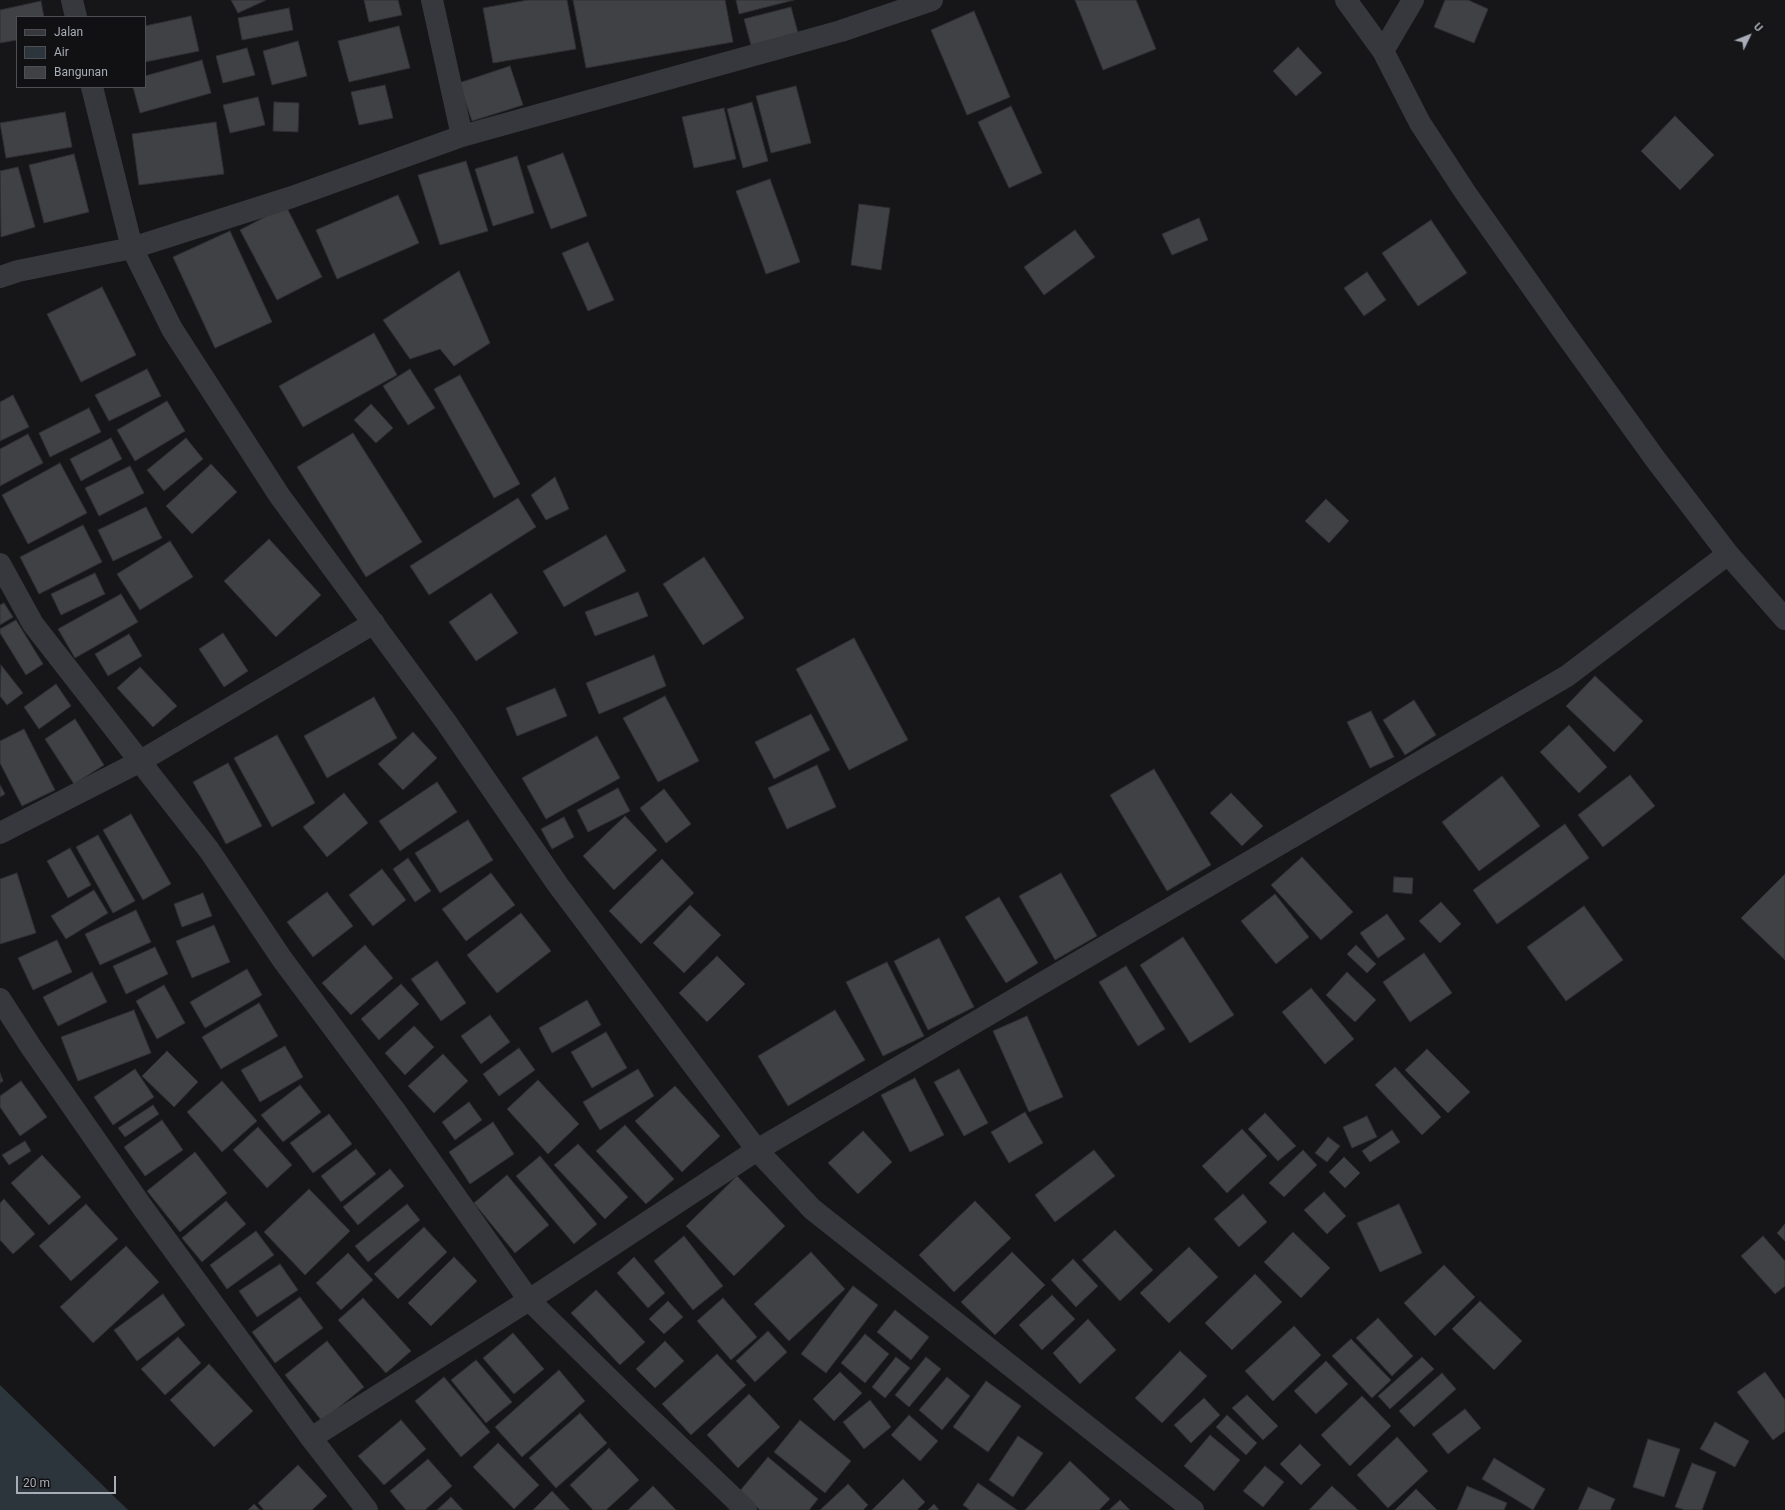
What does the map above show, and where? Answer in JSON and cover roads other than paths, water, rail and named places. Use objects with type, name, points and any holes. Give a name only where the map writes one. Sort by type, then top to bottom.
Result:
[{"type":"street","points":[[72,0],[76,16]]},
{"type":"street","points":[[432,0],[462,136]]},
{"type":"street","points":[[0,277],[18,271],[132,248],[292,197],[462,136],[841,31],[932,0]]},
{"type":"street","points":[[1346,0],[1383,51],[1420,123],[1465,192],[1656,460],[1728,554],[1785,619]]},
{"type":"street","points":[[1383,51],[1413,0]]},
{"type":"street","points":[[92,88],[132,248],[172,329],[279,495],[446,722],[558,885],[757,1150],[812,1209],[1193,1510]]},
{"type":"street","points":[[311,1438],[529,1300],[757,1150],[1567,676],[1728,554]]},
{"type":"street","points":[[0,564],[33,624],[138,762],[209,850],[282,959],[396,1112],[529,1300],[746,1510]]},
{"type":"street","points":[[0,833],[138,762],[374,623]]},
{"type":"street","points":[[0,999],[31,1047],[143,1208],[311,1438],[367,1510]]},
{"type":"water","points":[[0,1385],[128,1510],[0,1510]]}]
